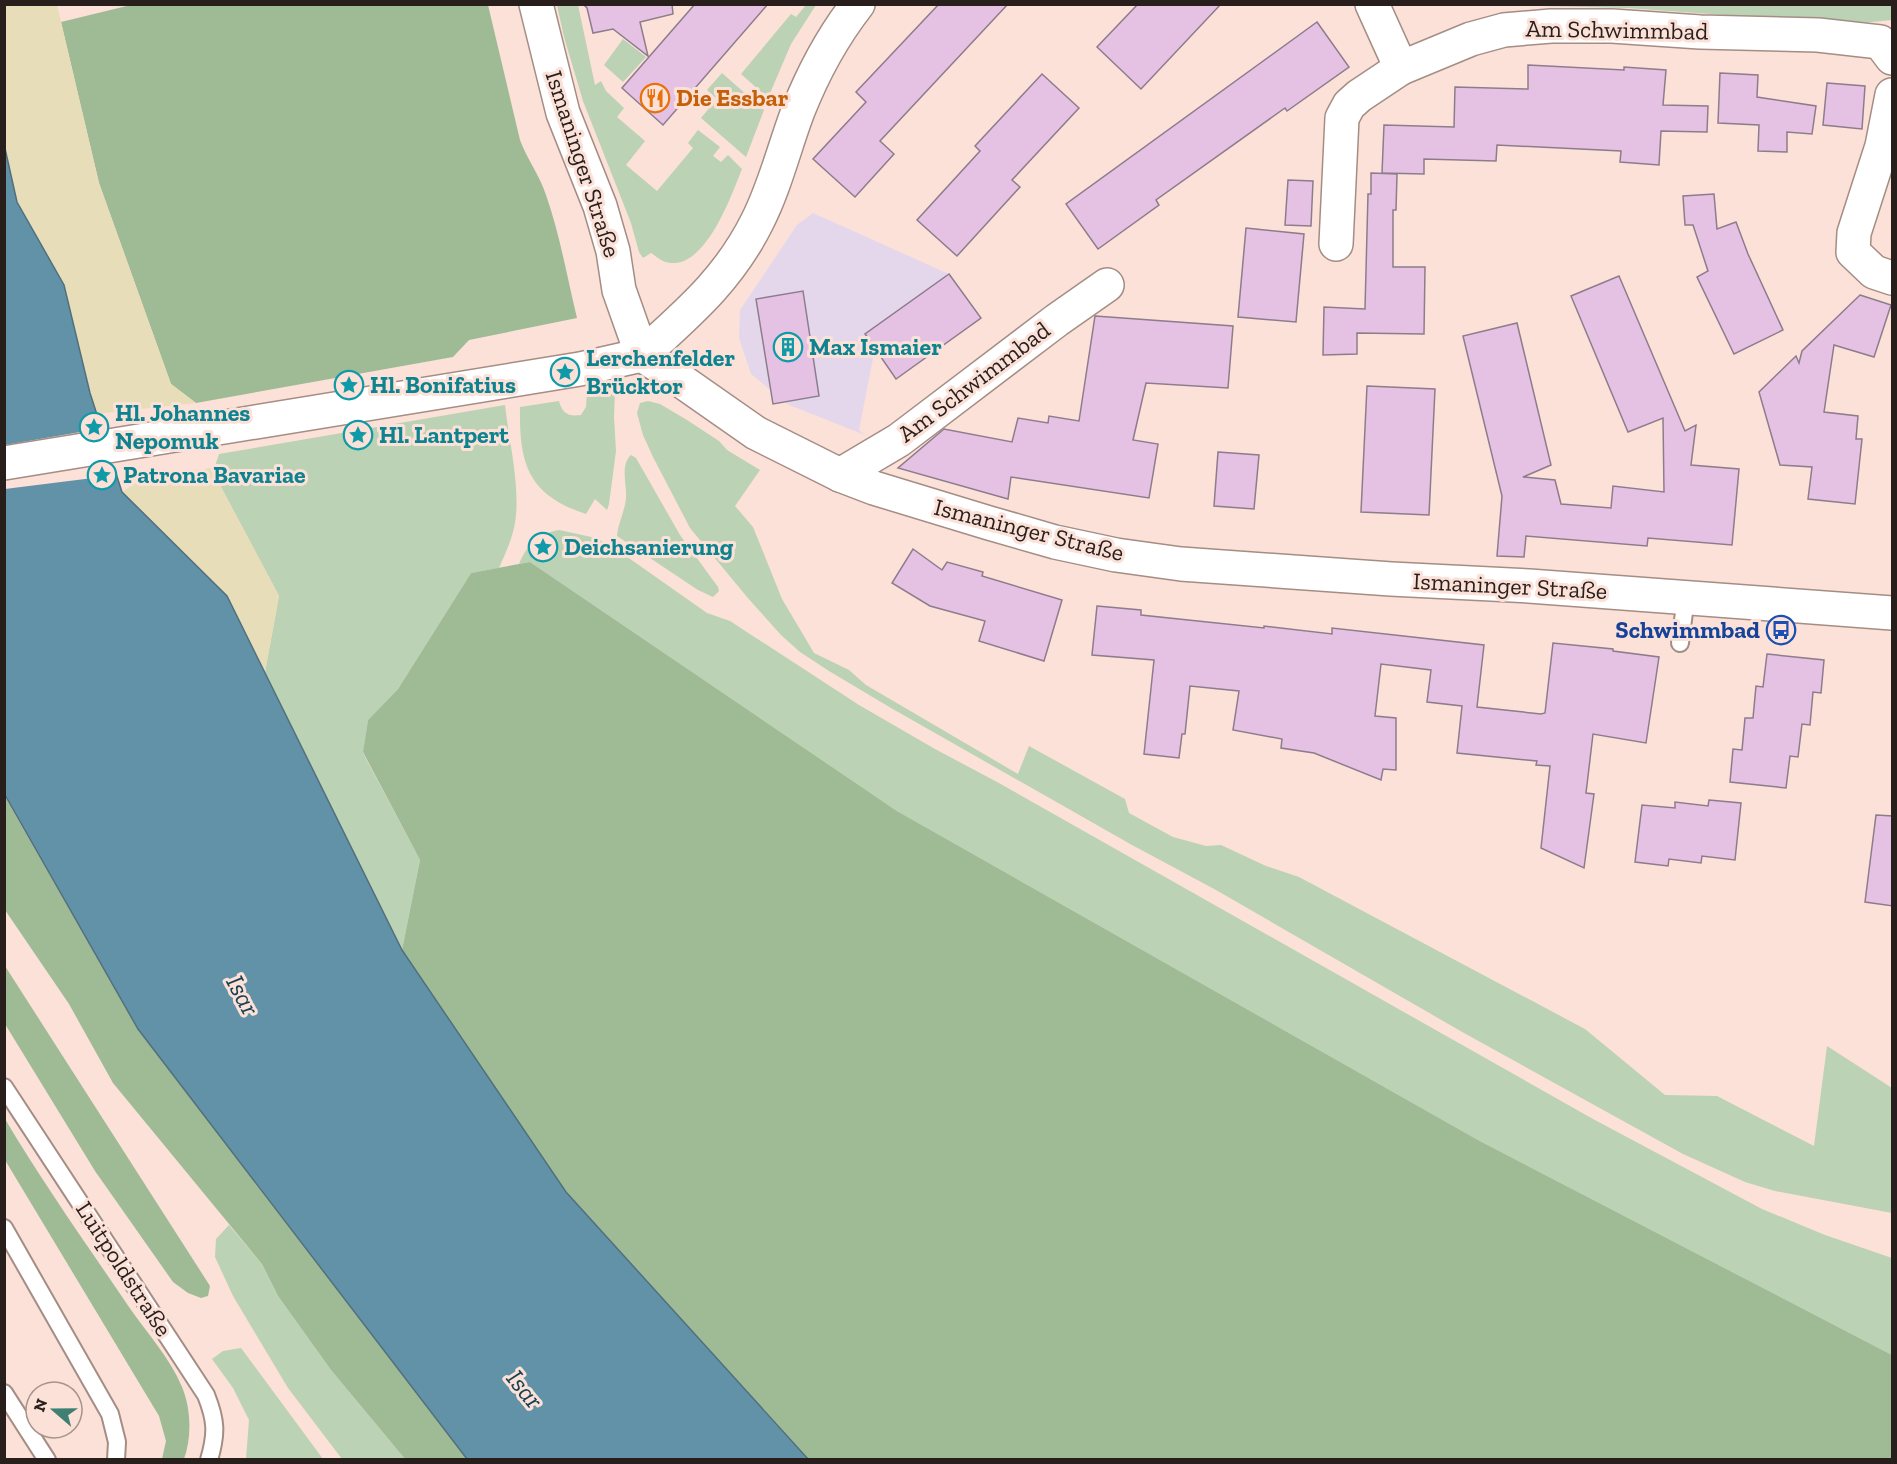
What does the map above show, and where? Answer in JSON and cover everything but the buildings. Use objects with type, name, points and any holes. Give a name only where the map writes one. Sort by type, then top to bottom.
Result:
[{"type":"street","name":"Ismaninger Straße","points":[[536,4],[563,113],[600,206],[613,251],[619,290],[642,355],[756,432],[840,475],[874,488],[1054,542],[1116,555],[1181,564],[1529,586],[1893,613]]},
{"type":"street","points":[[4,464],[580,369],[642,355],[709,293],[730,268],[765,204],[809,84],[837,32],[858,4]]},
{"type":"street","points":[[1372,4],[1401,68]]},
{"type":"street","name":"Am Schwimmbad","points":[[1336,244],[1342,118],[1349,105],[1401,68],[1471,39],[1504,30],[1551,26],[1612,26],[1700,32],[1818,35],[1880,42],[1893,58]]},
{"type":"street","points":[[1893,95],[1882,146],[1854,233],[1853,252],[1874,272],[1893,278]]},
{"type":"street","name":"Am Schwimmbad","points":[[840,475],[899,440],[1057,320],[1107,285]]},
{"type":"lane","points":[[1680,643],[1686,597]]},
{"type":"lane","name":"Luitpoldstraße","points":[[4,1087],[206,1395],[214,1418],[214,1444],[209,1460]]},
{"type":"lane","points":[[4,1228],[110,1414],[117,1442],[116,1460]]},
{"type":"lane","points":[[4,1394],[47,1460]]},
{"type":"shaded area","points":[[813,213],[949,274],[865,334],[875,348],[859,430],[865,435],[789,405],[751,374],[739,338],[740,310],[797,225]]},
{"type":"green space","points":[[135,4],[488,5],[520,140],[551,210],[577,318],[469,340],[453,357],[196,403],[171,384],[99,183],[61,22]]},
{"type":"green space","points":[[1892,4],[1892,20],[1852,24],[1627,8],[1508,5]]},
{"type":"green space","points":[[557,5],[578,5],[595,85],[601,81],[606,91],[624,108],[617,117],[645,141],[626,165],[657,191],[693,148],[688,143],[698,130],[720,147],[713,156],[721,162],[728,155],[742,169],[723,214],[703,246],[691,257],[677,263],[663,261],[651,253],[643,258],[639,252],[631,223],[583,101]]},
{"type":"green space","points":[[806,5],[816,5],[791,44],[768,98],[741,74],[791,14],[796,17]]},
{"type":"green space","points":[[623,39],[646,57],[623,82],[604,65]]},
{"type":"green space","points":[[722,73],[764,110],[746,157],[701,118],[717,99],[707,90]]},
{"type":"green space","points":[[609,390],[615,392],[616,451],[609,504],[607,510],[595,499],[586,514],[551,497],[539,487],[531,475],[522,445],[520,407],[559,401],[566,413],[581,415],[586,407],[587,392]]},
{"type":"green space","points":[[648,401],[660,404],[687,420],[719,441],[727,450],[760,470],[735,506],[753,527],[782,599],[814,653],[849,670],[866,685],[1018,774],[1029,746],[1125,799],[1129,813],[1173,837],[1206,846],[1221,845],[1266,866],[1299,877],[1585,1029],[1665,1095],[1717,1096],[1814,1146],[1827,1046],[1892,1088],[1892,1213],[1775,1191],[1745,1182],[1683,1154],[1464,1033],[829,671],[800,652],[781,635],[690,528],[643,435],[637,413],[640,403]]},
{"type":"green space","points":[[505,405],[517,503],[509,546],[499,568],[471,573],[398,689],[368,720],[363,753],[420,860],[402,950],[265,672],[279,596],[213,472],[219,454]]},
{"type":"green space","points":[[631,455],[636,458],[680,535],[718,587],[719,591],[713,597],[698,590],[617,536],[626,498],[626,464]]},
{"type":"green space","points":[[559,530],[596,538],[616,549],[707,613],[730,621],[859,705],[1593,1119],[1762,1209],[1825,1235],[1892,1258],[1892,1355],[1478,1140],[897,811],[530,562],[519,564],[534,541],[545,534]]},
{"type":"green space","points":[[530,562],[897,811],[1478,1140],[1892,1355],[1892,1459],[808,1459],[566,1192],[402,950],[420,860],[363,752],[368,720],[398,689],[471,573]]},
{"type":"green space","points":[[4,795],[138,1029],[467,1459],[405,1459],[331,1370],[278,1296],[262,1264],[113,1083],[69,1004],[5,910]]},
{"type":"green space","points":[[5,966],[210,1286],[208,1296],[201,1298],[188,1293],[173,1282],[95,1171],[5,1024]]},
{"type":"green space","points":[[5,1119],[34,1167],[177,1376],[189,1414],[188,1442],[184,1459],[162,1459],[166,1441],[159,1416],[5,1160]]},
{"type":"green space","points":[[229,1225],[262,1264],[278,1296],[331,1370],[405,1459],[342,1459],[288,1388],[233,1296],[215,1257],[216,1239]]},
{"type":"green space","points":[[241,1348],[323,1459],[246,1459],[249,1420],[233,1388],[212,1359],[223,1351]]},
{"type":"sand","points":[[4,5],[57,5],[99,183],[171,384],[196,403],[96,414],[64,285],[17,202],[5,144]]},
{"type":"sand","points":[[211,468],[279,596],[265,672],[227,596],[122,492],[146,476]]},
{"type":"water","name":"Isar","points":[[4,144],[17,202],[64,285],[90,393],[122,492],[227,596],[402,950],[566,1192],[808,1459],[467,1459],[138,1029],[5,795]]},
{"type":"pier","points":[[93,422],[104,428],[119,474],[112,475],[109,484],[97,483],[93,478],[5,489],[5,445],[86,431],[88,425]]},
{"type":"place","name":"Die Essbar","points":[[655,98]]},
{"type":"place","name":"Max Ismaier","points":[[788,347]]},
{"type":"place","name":"Lerchenfelder Brücktor","points":[[565,372]]},
{"type":"place","name":"Hl. Bonifatius","points":[[349,385]]},
{"type":"place","name":"Hl. Johannes Nepomuk","points":[[94,427]]},
{"type":"place","name":"Hl. Lantpert","points":[[358,435]]},
{"type":"place","name":"Patrona Bavariae","points":[[102,475]]},
{"type":"place","name":"Deichsanierung","points":[[543,547]]},
{"type":"place","name":"Schwimmbad","points":[[1781,630]]}]
